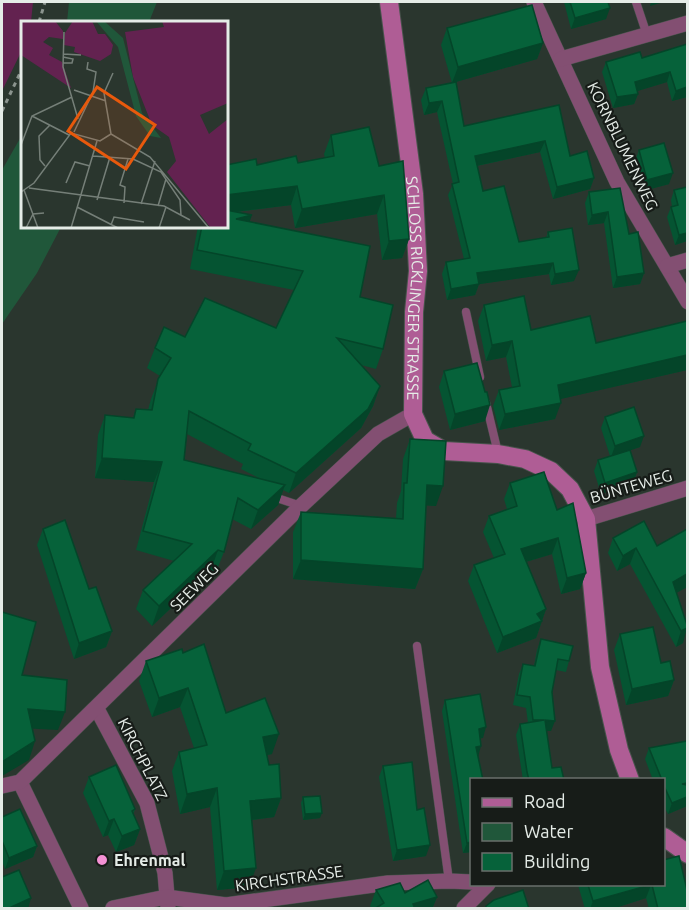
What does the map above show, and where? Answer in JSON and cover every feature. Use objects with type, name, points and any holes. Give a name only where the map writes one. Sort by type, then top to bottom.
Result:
[{"type":"street","name":"SCHLOSS RICKLINGER STRASSE","points":[[389,2],[414,194],[417,271],[414,312],[413,414],[425,440],[444,452],[498,454],[525,459],[551,471],[570,489],[586,519],[600,667],[619,750],[629,778]]},
{"type":"street","name":"KORNBLUMENWEG","points":[[534,2],[617,182],[687,302]]},
{"type":"street","points":[[561,59],[687,23]]},
{"type":"street","points":[[667,266],[687,260]]},
{"type":"street","name":"SEEWEG","points":[[20,782],[97,709],[301,506],[378,434],[413,414]]},
{"type":"street","name":"BÜNTEWEG","points":[[586,519],[687,488]]},
{"type":"street","name":"KIRCHPLATZ","points":[[97,709],[147,803],[165,873],[167,903]]},
{"type":"street","points":[[2,786],[20,782],[81,909]]},
{"type":"street","points":[[665,838],[687,854]]},
{"type":"street","name":"KIRCHSTRASSE","points":[[113,909],[167,903],[226,905],[388,883],[449,880],[470,882]]},
{"type":"street","points":[[464,909],[487,886]]},
{"type":"lane","points":[[636,2],[646,35]]},
{"type":"lane","points":[[466,312],[498,454]]},
{"type":"lane","points":[[257,492],[301,506]]},
{"type":"lane","points":[[417,646],[449,880]]},
{"type":"path","points":[[39,21],[45,2]]},
{"type":"path","points":[[2,111],[21,71]]},
{"type":"shaded area","points":[[2,2],[33,2],[31,21],[21,21],[21,52],[2,91]]},
{"type":"water","points":[[69,2],[157,2],[149,21],[67,21]]},
{"type":"water","points":[[21,137],[21,228],[60,228],[37,273],[2,324],[2,170]]},
{"type":"building","points":[[570,2],[608,2],[610,8],[575,18]]},
{"type":"building","points":[[532,5],[543,43],[458,67],[447,28]]},
{"type":"building","points":[[687,44],[687,87],[676,91],[670,72],[635,82],[638,94],[617,97],[606,62],[640,52],[642,58]]},
{"type":"building","points":[[456,82],[464,126],[559,105],[570,156],[587,151],[594,178],[557,187],[545,141],[475,156],[483,191],[504,186],[519,242],[549,237],[548,232],[572,228],[579,270],[555,274],[553,263],[477,273],[479,284],[451,289],[446,262],[470,258],[452,184],[459,182],[442,101],[429,103],[426,88]]},
{"type":"building","points":[[369,127],[379,166],[403,161],[409,239],[389,241],[384,195],[302,209],[297,186],[228,195],[228,165],[256,159],[257,165],[296,156],[298,163],[334,156],[331,135]]},
{"type":"building","points":[[664,143],[673,173],[647,180],[639,150]]},
{"type":"building","points":[[687,187],[687,233],[679,235],[671,207],[678,205],[674,190]]},
{"type":"building","points":[[620,188],[629,234],[638,232],[644,273],[617,277],[608,212],[592,215],[589,192]]},
{"type":"building","points":[[228,210],[252,215],[236,219],[370,246],[360,297],[393,305],[383,349],[337,338],[380,386],[368,409],[296,473],[248,450],[251,444],[189,411],[184,460],[285,485],[258,510],[238,498],[224,552],[218,550],[159,606],[143,590],[192,544],[143,531],[162,462],[102,458],[105,415],[134,418],[136,409],[152,410],[158,379],[171,358],[155,348],[164,327],[185,337],[205,298],[276,328],[303,271],[197,250],[202,228],[228,228]]},
{"type":"building","points":[[524,296],[531,330],[590,316],[596,343],[687,321],[687,355],[558,385],[561,403],[505,414],[499,390],[520,386],[512,341],[492,345],[484,305]]},
{"type":"building","points":[[477,363],[490,405],[455,414],[444,371]]},
{"type":"building","points":[[634,407],[644,436],[615,446],[605,417]]},
{"type":"building","points":[[410,439],[446,441],[443,486],[427,485],[423,569],[301,560],[301,512],[403,519],[404,483],[407,483]]},
{"type":"building","points":[[630,450],[637,472],[605,483],[598,460]]},
{"type":"building","points":[[544,472],[557,510],[573,503],[586,573],[567,578],[558,538],[521,549],[546,609],[537,614],[542,621],[503,637],[474,565],[505,554],[489,516],[517,506],[510,483]]},
{"type":"building","points":[[65,520],[89,589],[96,587],[112,631],[79,643],[43,529]]},
{"type":"building","points":[[644,521],[657,546],[687,529],[687,574],[673,582],[687,625],[687,628],[681,631],[636,548],[623,556],[613,538]]},
{"type":"building","points":[[2,612],[36,622],[22,675],[67,680],[65,712],[28,709],[35,741],[2,762]]},
{"type":"building","points":[[653,627],[661,663],[670,661],[674,680],[632,689],[620,634]]},
{"type":"building","points":[[541,639],[573,646],[569,661],[558,659],[552,692],[555,721],[545,720],[552,768],[561,767],[564,778],[528,778],[520,724],[544,720],[533,720],[530,697],[517,695],[523,664],[535,666]]},
{"type":"building","points":[[204,644],[226,713],[265,698],[279,734],[263,737],[269,765],[279,764],[281,798],[250,801],[256,868],[224,871],[217,788],[187,794],[179,752],[207,745],[188,688],[159,698],[146,661],[182,649],[183,653]]},
{"type":"building","points":[[480,694],[486,727],[479,729],[481,746],[476,747],[483,778],[470,778],[470,842],[467,843],[445,700]]},
{"type":"building","points":[[687,741],[687,783],[682,784],[687,785],[687,797],[672,803],[665,788],[665,778],[661,778],[649,748]]},
{"type":"building","points":[[412,762],[417,810],[424,808],[430,845],[397,850],[383,766]]},
{"type":"building","points":[[116,765],[135,809],[132,811],[140,829],[122,836],[114,819],[109,821],[89,777]]},
{"type":"building","points":[[320,796],[322,813],[305,814],[303,797]]},
{"type":"building","points":[[20,809],[37,846],[9,858],[2,841],[2,817]]},
{"type":"building","points":[[679,856],[687,890],[687,909],[658,909],[652,886],[665,886],[665,860]]},
{"type":"building","points":[[19,870],[31,898],[2,909],[2,877]]},
{"type":"building","points":[[428,880],[437,897],[413,904],[415,909],[374,909],[384,903],[376,890],[400,883],[405,893]]},
{"type":"building","points":[[588,886],[646,886],[593,901]]},
{"type":"building","points":[[523,890],[529,909],[486,909],[486,906],[494,900]]},
{"type":"place","name":"Ehrenmal","points":[[102,860]]}]
